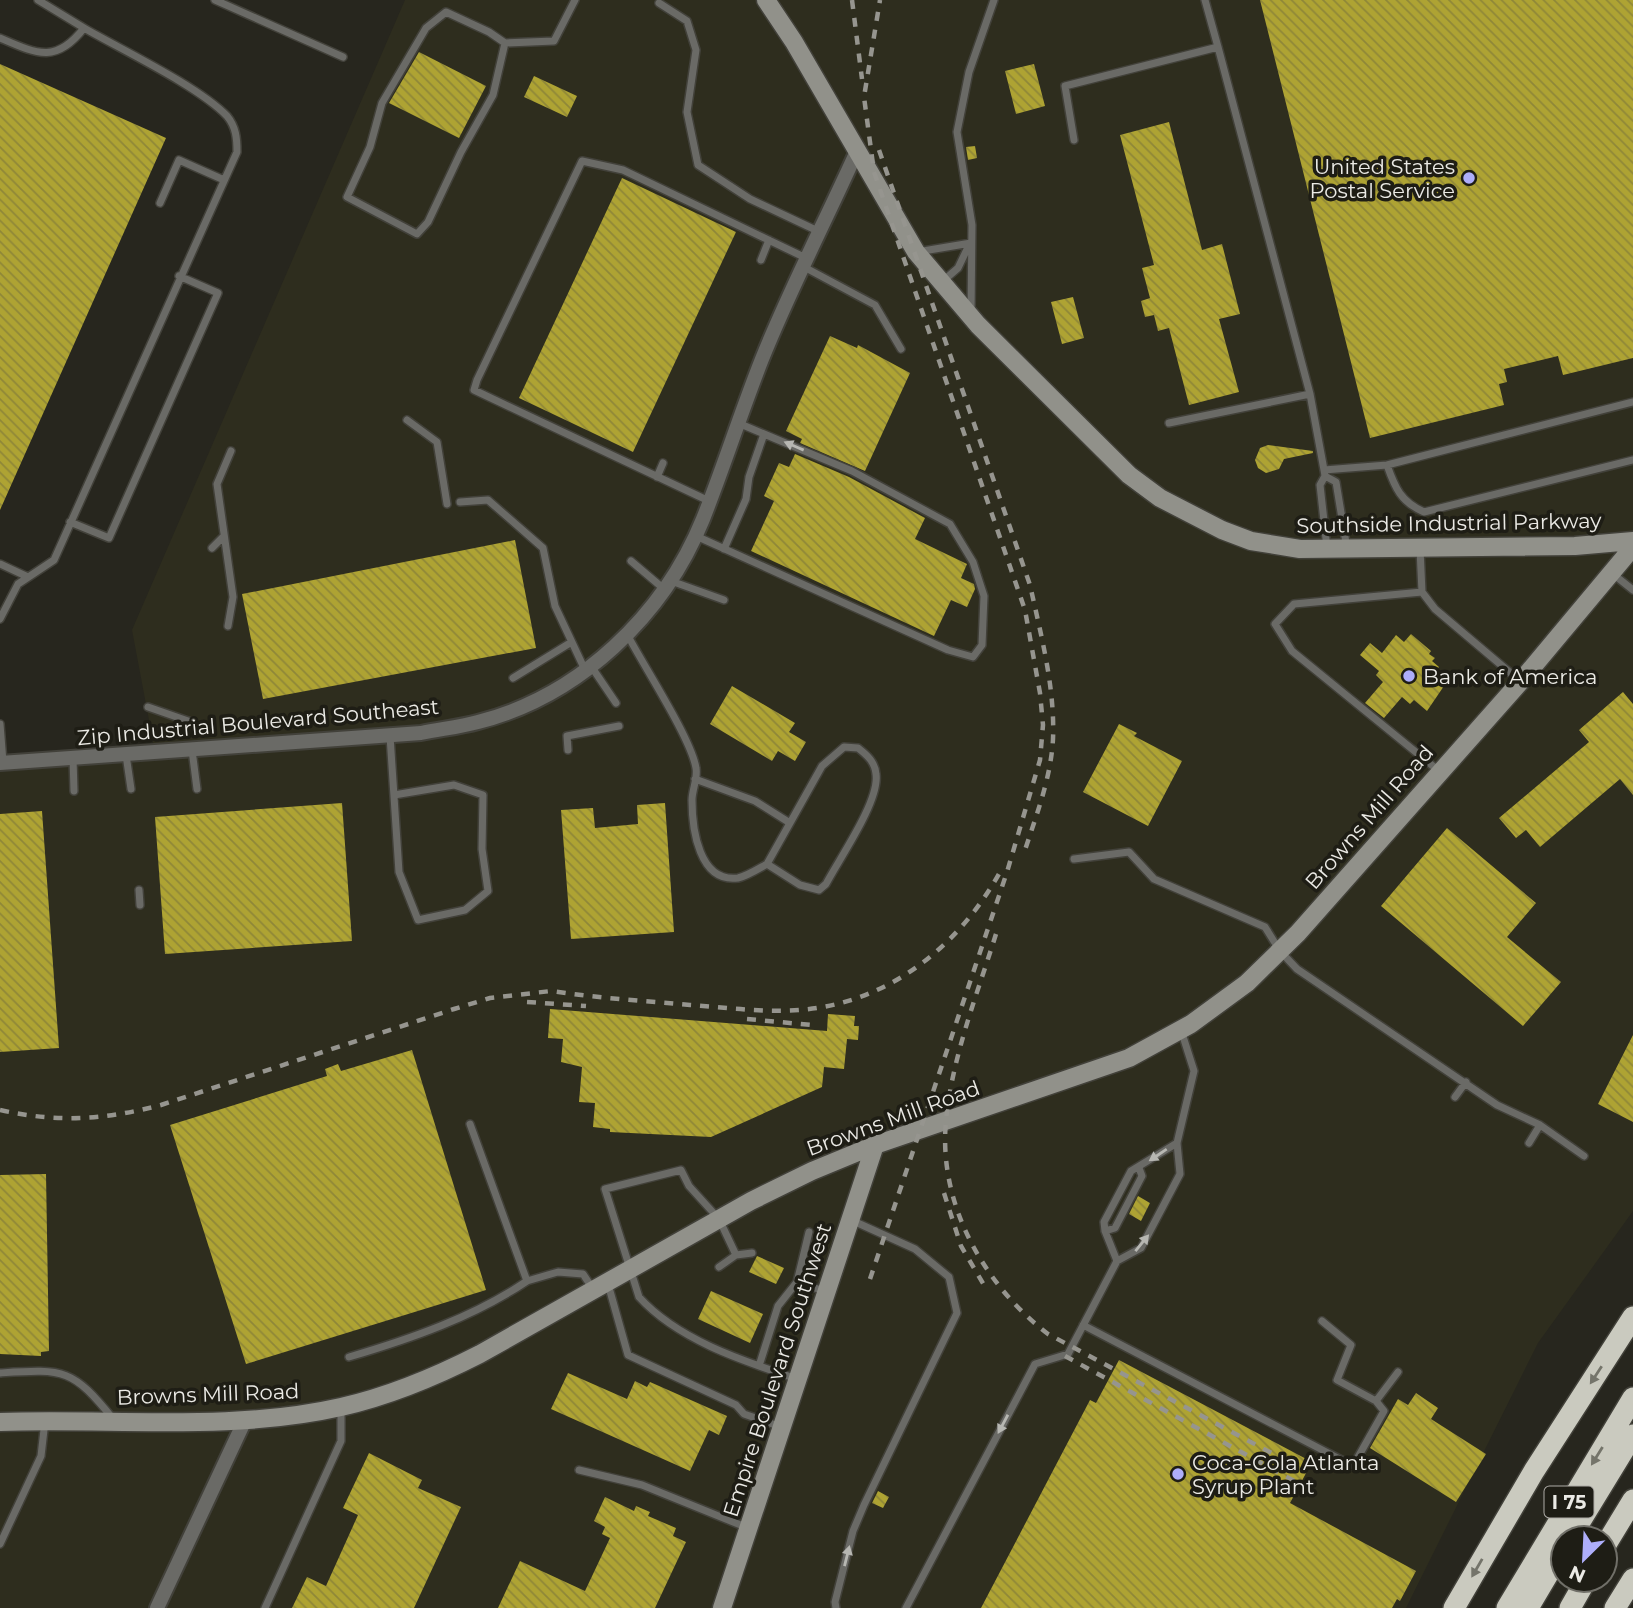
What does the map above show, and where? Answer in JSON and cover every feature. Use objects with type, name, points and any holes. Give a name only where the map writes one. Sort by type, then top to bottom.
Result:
[{"type":"highway","points":[[1454,1608],[1534,1471],[1633,1317]]},
{"type":"highway","name":"I 75","points":[[1507,1608],[1633,1398]]},
{"type":"highway","points":[[1579,1524],[1633,1435]]},
{"type":"highway","name":"I 75","points":[[1618,1524],[1633,1500]]},
{"type":"highway","points":[[1528,1608],[1549,1573]]},
{"type":"highway","points":[[1615,1608],[1633,1579]]},
{"type":"street","name":"Southside Industrial Parkway","points":[[766,0],[794,42],[916,253],[971,317],[1129,475],[1160,498],[1193,517],[1251,541],[1328,550],[1585,546],[1633,541]]},
{"type":"street","name":"Zip Industrial Boulevard Southeast","points":[[2,763],[390,735],[480,722],[533,702],[588,668],[627,635],[668,585],[695,536],[762,358],[858,151]]},
{"type":"street","name":"Browns Mill Road","points":[[0,1422],[245,1420],[341,1407],[435,1377],[719,1219],[812,1171],[875,1145],[1129,1058],[1181,1030],[1247,983],[1280,951],[1521,681],[1633,547]]},
{"type":"street","name":"Empire Boulevard Southwest","points":[[722,1608],[875,1145]]},
{"type":"street","points":[[157,1608],[245,1420]]},
{"type":"lane","points":[[0,619],[9,598],[28,577],[54,559],[237,152],[237,133],[228,117],[184,86],[38,0]]},
{"type":"lane","points":[[215,0],[343,57]]},
{"type":"lane","points":[[505,43],[493,95],[461,152],[428,222],[417,234],[347,197],[370,147],[382,103],[426,28],[446,12],[489,32],[505,43],[554,41],[575,0]]},
{"type":"lane","points":[[971,317],[972,225],[957,132],[969,72],[994,0]]},
{"type":"lane","points":[[1205,0],[1310,394],[1324,473],[1320,485],[1328,550]]},
{"type":"lane","points":[[659,3],[687,21],[696,50],[687,112],[698,165],[750,199],[820,232]]},
{"type":"lane","points":[[0,38],[38,53],[49,54],[65,49],[84,28]]},
{"type":"lane","points":[[1074,140],[1065,86],[1218,47]]},
{"type":"lane","points":[[160,203],[179,160],[224,180]]},
{"type":"lane","points":[[709,501],[474,390],[482,367],[582,160],[622,170],[769,240],[875,305],[901,349]]},
{"type":"lane","points":[[761,260],[769,240]]},
{"type":"lane","points":[[916,253],[971,243]]},
{"type":"lane","points":[[942,282],[958,268],[971,243]]},
{"type":"lane","points":[[70,522],[109,538],[218,293],[179,276]]},
{"type":"lane","points":[[1169,423],[1310,394]]},
{"type":"lane","points":[[1324,473],[1387,465],[1633,401]]},
{"type":"lane","points":[[407,420],[437,442],[447,504]]},
{"type":"lane","points":[[695,536],[948,650],[968,657],[976,655],[982,645],[985,617],[981,580],[950,524],[823,458],[738,423]]},
{"type":"lane","points":[[724,549],[746,499],[749,477],[764,434]]},
{"type":"lane","points":[[228,626],[233,597],[217,484],[231,451]]},
{"type":"lane","points":[[1387,465],[1396,489],[1407,505],[1424,512],[1633,460]]},
{"type":"lane","points":[[657,477],[663,463]]},
{"type":"lane","points":[[1324,473],[1336,482],[1347,550]]},
{"type":"lane","points":[[460,502],[488,500],[543,548],[555,606],[570,643],[616,703]]},
{"type":"lane","points":[[212,548],[224,536]]},
{"type":"lane","points":[[1420,549],[1422,592],[1435,608],[1521,681]]},
{"type":"lane","points":[[631,561],[668,585],[724,600]]},
{"type":"lane","points":[[0,564],[28,577]]},
{"type":"lane","points":[[1613,574],[1633,590]]},
{"type":"lane","points":[[1422,592],[1294,604],[1275,624],[1292,651],[1439,771]]},
{"type":"lane","points":[[627,635],[684,739],[697,769],[692,799],[696,832],[707,866],[728,878],[741,877],[767,864],[822,766],[836,752],[844,747],[858,748],[870,759],[876,772],[874,795],[826,884],[819,890],[810,890],[767,864]]},
{"type":"lane","points":[[513,678],[570,643]]},
{"type":"lane","points":[[148,707],[191,722]]},
{"type":"lane","points":[[0,724],[2,763]]},
{"type":"lane","points":[[568,750],[566,736],[619,726]]},
{"type":"lane","points":[[390,735],[399,872],[418,920],[465,910],[488,891],[482,849],[483,795],[454,785],[394,795]]},
{"type":"lane","points":[[192,749],[197,789]]},
{"type":"lane","points":[[126,754],[131,789]]},
{"type":"lane","points":[[73,758],[74,791]]},
{"type":"lane","points":[[695,779],[755,801],[790,823]]},
{"type":"lane","points":[[1074,859],[1129,852],[1154,879],[1265,927],[1280,951],[1309,976],[1497,1105],[1540,1125],[1584,1156]]},
{"type":"lane","points":[[139,890],[140,905]]},
{"type":"lane","points":[[906,1608],[1035,1364],[1068,1354],[1117,1261],[1141,1248],[1180,1174],[1177,1143],[1194,1071],[1181,1030]]},
{"type":"lane","points":[[1455,1097],[1466,1082]]},
{"type":"lane","points":[[470,1124],[527,1281]]},
{"type":"lane","points":[[1529,1143],[1540,1125]]},
{"type":"lane","points":[[1117,1261],[1105,1231],[1104,1222],[1111,1208],[1131,1171],[1177,1143]]},
{"type":"lane","points":[[1105,1231],[1115,1228],[1142,1176],[1139,1167]]},
{"type":"lane","points":[[736,1255],[719,1219],[689,1186],[681,1170],[605,1189],[639,1297],[669,1325],[759,1366],[798,1379]]},
{"type":"lane","points":[[836,1608],[835,1602],[853,1531],[957,1313],[949,1276],[915,1249],[851,1220]]},
{"type":"lane","points":[[759,1366],[778,1306],[797,1282],[809,1232]]},
{"type":"lane","points":[[719,1267],[736,1255],[752,1253]]},
{"type":"lane","points":[[349,1357],[398,1342],[488,1305],[527,1281],[558,1272],[583,1274],[600,1286],[628,1355],[736,1405],[744,1414],[782,1427]]},
{"type":"lane","points":[[797,1282],[827,1292]]},
{"type":"lane","points":[[1083,1325],[1353,1466],[1384,1411],[1377,1401],[1337,1380],[1351,1345],[1322,1321]]},
{"type":"lane","points":[[0,1373],[51,1370],[61,1372],[90,1390],[115,1420]]},
{"type":"lane","points":[[1377,1401],[1398,1372]]},
{"type":"lane","points":[[265,1608],[341,1441],[341,1407]]},
{"type":"lane","points":[[0,1545],[41,1456],[45,1421]]},
{"type":"lane","points":[[579,1470],[642,1485],[748,1528]]},
{"type":"shaded area","points":[[405,0],[1633,0],[1633,1211],[1538,1343],[1406,1608],[0,1608],[0,769],[155,752],[132,630]]},
{"type":"building","name":"United States Postal Service","points":[[1260,0],[1633,0],[1633,358],[1563,375],[1558,356],[1504,369],[1507,382],[1499,384],[1504,405],[1370,438]]},
{"type":"building","points":[[419,52],[486,86],[459,138],[389,103]]},
{"type":"building","points":[[0,64],[166,138],[0,510]]},
{"type":"building","points":[[1034,64],[1045,106],[1016,114],[1005,71]]},
{"type":"building","points":[[534,76],[577,96],[567,117],[524,97]]},
{"type":"building","points":[[1169,122],[1202,250],[1222,244],[1240,314],[1219,319],[1239,392],[1189,405],[1169,328],[1158,331],[1154,315],[1145,317],[1141,301],[1150,298],[1142,268],[1154,265],[1120,135]]},
{"type":"building","points":[[975,146],[977,158],[968,160],[966,147]]},
{"type":"building","points":[[622,178],[736,232],[633,452],[519,398]]},
{"type":"building","points":[[1073,297],[1084,338],[1062,344],[1051,302]]},
{"type":"building","points":[[830,336],[857,348],[858,345],[910,373],[865,471],[800,443],[802,439],[786,431]]},
{"type":"building","points":[[1268,445],[1313,453],[1284,459],[1279,469],[1266,473],[1258,468],[1255,460],[1260,448]]},
{"type":"building","points":[[795,454],[849,477],[925,518],[915,539],[967,564],[961,578],[974,584],[975,589],[967,607],[951,600],[934,636],[751,551],[774,501],[764,496],[779,463],[789,467]]},
{"type":"building","points":[[515,540],[536,648],[263,699],[242,594]]},
{"type":"building","name":"Bank of America","points":[[1411,634],[1431,651],[1429,654],[1435,658],[1432,661],[1439,667],[1436,670],[1446,683],[1427,711],[1414,700],[1410,704],[1402,697],[1384,718],[1365,703],[1383,682],[1376,675],[1379,671],[1360,655],[1370,643],[1382,653],[1396,635],[1404,642]]},
{"type":"building","points":[[732,686],[795,723],[789,732],[806,742],[795,761],[778,751],[772,761],[710,724]]},
{"type":"building","points":[[1623,692],[1633,704],[1633,795],[1620,779],[1540,847],[1526,830],[1516,838],[1499,818],[1589,742],[1579,730]]},
{"type":"building","points":[[1119,724],[1137,733],[1134,736],[1182,761],[1148,826],[1083,792]]},
{"type":"building","points":[[342,803],[352,941],[165,954],[155,817]]},
{"type":"building","points":[[665,803],[674,932],[571,939],[561,810],[593,808],[595,828],[638,824],[637,805]]},
{"type":"building","points":[[42,811],[59,1048],[0,1052],[0,814]]},
{"type":"building","points":[[1447,828],[1536,903],[1507,937],[1561,982],[1523,1026],[1381,906]]},
{"type":"building","points":[[550,1009],[827,1031],[828,1014],[855,1016],[854,1026],[859,1026],[858,1040],[847,1039],[844,1069],[824,1067],[822,1087],[711,1137],[610,1132],[610,1129],[593,1127],[595,1103],[579,1102],[582,1067],[561,1062],[563,1039],[548,1038]]},
{"type":"building","points":[[1633,1035],[1633,1122],[1598,1104]]},
{"type":"building","points":[[412,1050],[486,1290],[246,1364],[170,1125],[327,1076],[325,1069],[338,1064],[341,1071]]},
{"type":"building","points":[[46,1174],[49,1351],[41,1352],[41,1356],[0,1354],[0,1175]]},
{"type":"building","points":[[1138,1196],[1150,1203],[1141,1221],[1129,1214]]},
{"type":"building","points":[[757,1256],[784,1268],[776,1284],[749,1272]]},
{"type":"building","points":[[711,1291],[763,1314],[750,1343],[698,1319]]},
{"type":"building","name":"Coca-Cola Atlanta Syrup Plant","points":[[1119,1360],[1312,1462],[1290,1503],[1416,1571],[1400,1601],[1397,1599],[1392,1608],[981,1608],[1090,1400],[1096,1403]]},
{"type":"building","points":[[568,1373],[627,1399],[635,1381],[647,1387],[650,1382],[727,1416],[719,1435],[709,1430],[690,1471],[551,1409]]},
{"type":"building","points":[[1416,1393],[1438,1408],[1431,1419],[1486,1454],[1456,1502],[1370,1448],[1398,1399],[1408,1405]]},
{"type":"building","points":[[369,1453],[422,1480],[418,1488],[461,1507],[414,1608],[292,1608],[307,1577],[326,1586],[358,1515],[343,1508]]},
{"type":"building","points":[[878,1491],[889,1497],[883,1508],[872,1503]]},
{"type":"building","points":[[605,1497],[634,1511],[636,1506],[650,1512],[648,1516],[676,1528],[673,1536],[686,1542],[655,1608],[498,1608],[520,1561],[585,1591],[610,1538],[602,1534],[605,1527],[594,1521]]},
{"type":"railway","points":[[852,0],[862,79]]},
{"type":"railway","points":[[870,1279],[1007,872],[1040,760],[1043,725],[1025,610],[874,172],[864,97],[880,0]]},
{"type":"railway","points":[[879,150],[1030,585],[1043,642],[1052,700],[1052,754],[1024,853]]},
{"type":"railway","points":[[0,1110],[62,1118],[101,1117],[140,1110],[490,998],[551,991],[756,1010],[823,1007],[878,989],[904,976],[927,959],[968,919],[1000,872]]},
{"type":"railway","points":[[996,934],[959,1050],[946,1121],[945,1152],[958,1212],[985,1267],[1004,1292],[1048,1334],[1294,1465]]},
{"type":"railway","points":[[527,1002],[586,1006]]},
{"type":"railway","points":[[747,1019],[812,1025]]},
{"type":"railway","points":[[944,1193],[961,1246],[984,1285]]},
{"type":"railway","points":[[1065,1356],[1298,1483]]},
{"type":"place","name":"United States Postal Service","points":[[1469,178]]},
{"type":"place","name":"Bank of America","points":[[1409,676]]},
{"type":"place","name":"Coca-Cola Atlanta Syrup Plant","points":[[1178,1474]]}]
